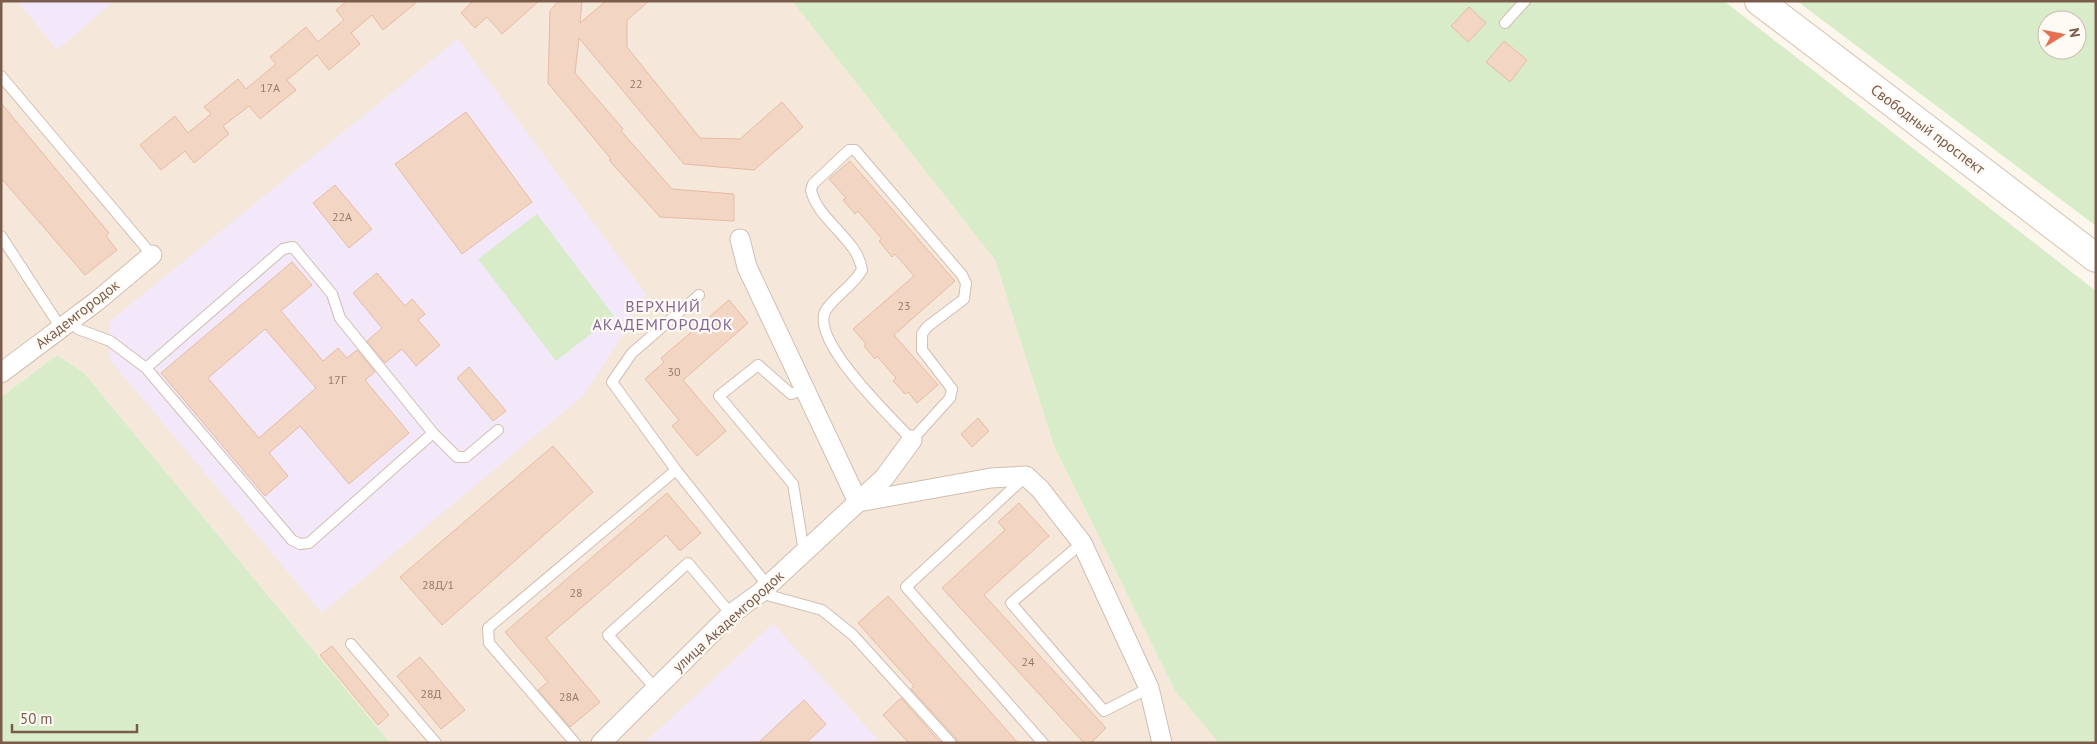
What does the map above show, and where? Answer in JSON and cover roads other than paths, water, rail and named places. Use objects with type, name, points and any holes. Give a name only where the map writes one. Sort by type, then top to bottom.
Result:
[{"type":"main road","name":"Свободный проспект","points":[[1759,1],[2096,258]]},
{"type":"street","points":[[740,239],[747,268],[858,502],[991,478],[1026,476],[1040,489],[1082,544],[1149,688],[1162,743]]},
{"type":"street","name":"Академгородок","points":[[1,373],[65,325],[152,255]]},
{"type":"street","name":"улица Академгородок","points":[[601,743],[731,614],[764,590],[884,478],[912,440]]},
{"type":"lane","points":[[1505,23],[1525,1]]},
{"type":"lane","points":[[1,76],[152,255]]},
{"type":"lane","points":[[849,150],[854,150],[962,275],[966,283],[964,299],[927,327],[922,334],[922,350],[952,390],[950,398],[912,440],[841,362],[829,342],[824,320],[826,310],[857,279],[862,270],[857,255],[818,207],[811,190],[813,184],[849,150]]},
{"type":"lane","points":[[1,236],[65,325],[110,341],[146,368],[292,540],[300,544],[308,543],[434,433]]},
{"type":"lane","points":[[146,368],[283,249],[293,247],[332,294],[340,318],[434,433],[457,457],[466,457],[498,430]]},
{"type":"lane","points":[[699,295],[632,353],[612,382],[764,590],[822,610],[853,635],[951,743]]},
{"type":"lane","points":[[804,552],[793,484],[718,396],[758,365],[791,394],[805,389]]},
{"type":"lane","points":[[575,743],[489,643],[488,628],[676,470]]},
{"type":"lane","points":[[1026,476],[906,587],[1043,743]]},
{"type":"lane","points":[[1082,544],[1011,603],[1104,711],[1149,688]]},
{"type":"lane","points":[[655,688],[608,635],[688,563],[731,614]]},
{"type":"lane","points":[[351,644],[436,743]]},
{"type":"district","name":"ВЕРХНИЙ АКАДЕМГОРОДОК","points":[[663,315]]}]
